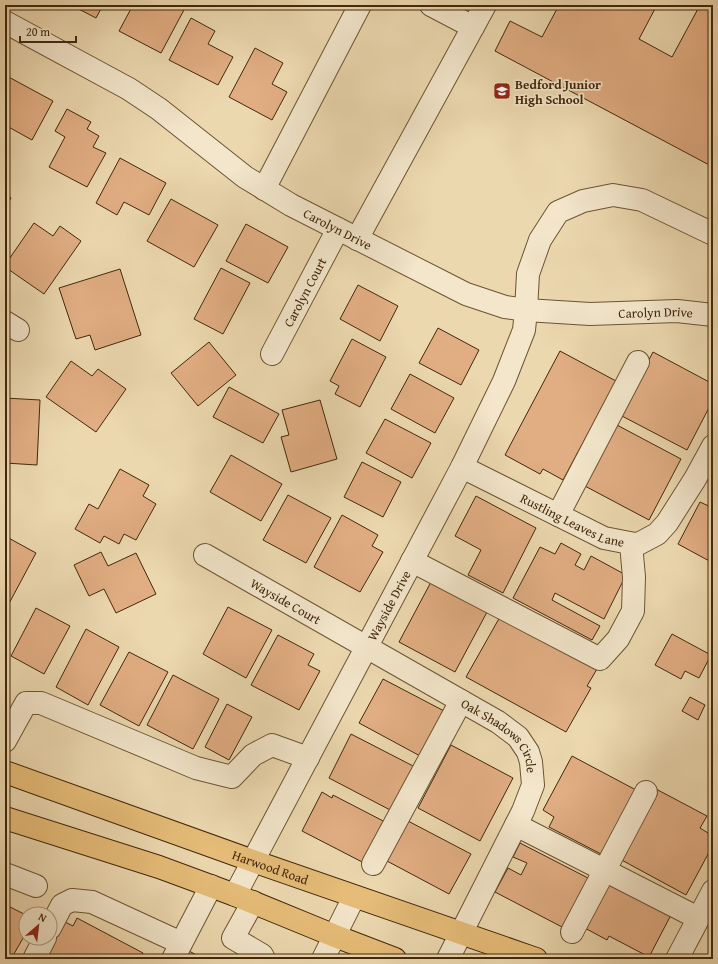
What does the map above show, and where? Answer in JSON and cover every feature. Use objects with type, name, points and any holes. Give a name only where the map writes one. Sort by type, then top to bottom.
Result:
[{"type":"main road","name":"Harwood Road","points":[[5,772],[354,897],[536,959]]},
{"type":"main road","points":[[5,818],[159,867],[244,898],[395,959]]},
{"type":"street","points":[[264,188],[360,5]]},
{"type":"street","points":[[431,5],[473,27]]},
{"type":"street","points":[[357,239],[485,5]]},
{"type":"street","name":"Carolyn Drive","points":[[5,22],[129,89],[159,109],[245,177],[290,205],[466,294],[505,307],[526,310],[590,314],[677,312],[713,314]]},
{"type":"street","name":"Wayside Drive","points":[[264,959],[262,955],[233,938],[253,861],[462,467],[504,381],[524,330],[528,274],[540,240],[558,212],[583,201],[614,195],[642,200],[713,234]]},
{"type":"street","name":"Carolyn Court","points":[[272,354],[338,229]]},
{"type":"street","points":[[558,515],[638,362]]},
{"type":"street","name":"Rustling Leaves Lane","points":[[462,467],[604,538],[635,544],[657,534],[667,523],[695,479],[713,446]]},
{"type":"street","points":[[412,561],[600,659],[618,639],[633,611],[634,577],[631,544]]},
{"type":"street","name":"Wayside Court","points":[[205,555],[366,647]]},
{"type":"street","name":"Oak Shadows Circle","points":[[366,647],[498,722],[518,737],[528,752],[531,762],[533,785],[523,811],[448,959]]},
{"type":"street","points":[[373,864],[461,701]]},
{"type":"street","points":[[5,741],[26,703],[41,703],[196,768],[232,777],[253,755],[272,745],[308,758]]},
{"type":"street","points":[[572,932],[646,792]]},
{"type":"street","points":[[516,825],[698,918]]},
{"type":"street","points":[[5,874],[36,886]]},
{"type":"street","points":[[58,913],[62,905],[72,900],[92,902],[177,951],[211,886]]},
{"type":"street","points":[[677,959],[713,891]]},
{"type":"street","points":[[323,959],[354,897]]},
{"type":"street","points":[[34,959],[41,946]]},
{"type":"building","points":[[71,5],[103,5],[96,18]]},
{"type":"building","points":[[133,5],[181,5],[185,8],[161,53],[119,31]]},
{"type":"building","points":[[559,5],[657,5],[639,39],[672,57],[700,5],[713,5],[713,167],[495,51],[510,21],[542,37]]},
{"type":"building","points":[[191,18],[215,31],[208,44],[233,57],[218,85],[169,60]]},
{"type":"building","points":[[255,48],[283,63],[272,84],[287,92],[272,120],[229,97]]},
{"type":"building","points":[[5,75],[53,101],[32,140],[5,125]]},
{"type":"building","points":[[67,109],[91,122],[87,129],[99,136],[93,147],[106,153],[87,187],[49,167],[65,137],[55,131]]},
{"type":"building","points":[[120,158],[166,183],[149,215],[124,202],[117,215],[96,203]]},
{"type":"building","points":[[5,194],[11,198],[5,208]]},
{"type":"building","points":[[171,199],[218,225],[194,267],[147,241]]},
{"type":"building","points":[[34,223],[53,236],[60,226],[81,241],[44,294],[5,267]]},
{"type":"building","points":[[246,224],[288,247],[268,283],[226,261]]},
{"type":"building","points":[[221,268],[250,283],[223,334],[194,319]]},
{"type":"building","points":[[120,269],[141,335],[95,350],[90,335],[76,339],[59,288]]},
{"type":"building","points":[[358,285],[398,306],[380,341],[340,319]]},
{"type":"building","points":[[438,328],[479,350],[461,385],[419,363]]},
{"type":"building","points":[[352,339],[386,357],[360,407],[335,394],[339,386],[330,381]]},
{"type":"building","points":[[209,342],[236,375],[198,406],[171,373]]},
{"type":"building","points":[[560,351],[616,381],[563,480],[543,469],[540,474],[505,455]]},
{"type":"building","points":[[653,352],[713,384],[713,400],[687,450],[620,415]]},
{"type":"building","points":[[71,361],[92,376],[98,369],[126,389],[96,432],[46,397]]},
{"type":"building","points":[[410,374],[454,398],[435,433],[391,409]]},
{"type":"building","points":[[229,387],[279,414],[263,443],[213,417]]},
{"type":"building","points":[[5,398],[40,400],[37,465],[5,463]]},
{"type":"building","points":[[320,400],[337,459],[291,472],[281,437],[289,435],[282,410]]},
{"type":"building","points":[[385,419],[431,443],[412,478],[366,453]]},
{"type":"building","points":[[615,424],[681,459],[649,520],[583,485]]},
{"type":"building","points":[[231,455],[282,484],[261,521],[210,492]]},
{"type":"building","points":[[362,462],[401,482],[383,517],[344,497]]},
{"type":"building","points":[[120,469],[149,485],[143,496],[156,504],[136,540],[124,534],[119,544],[104,536],[100,543],[75,529],[89,504],[98,509]]},
{"type":"building","points":[[288,495],[331,518],[306,563],[263,540]]},
{"type":"building","points":[[476,496],[536,528],[503,593],[468,575],[481,550],[455,536]]},
{"type":"building","points":[[700,502],[713,508],[713,563],[678,544]]},
{"type":"building","points":[[342,515],[378,535],[372,546],[383,552],[360,592],[314,567]]},
{"type":"building","points":[[5,536],[36,553],[5,611]]},
{"type":"building","points":[[561,543],[581,554],[575,565],[584,570],[591,556],[626,575],[604,619],[555,593],[552,600],[600,626],[592,640],[513,598],[540,547],[555,554]]},
{"type":"building","points":[[101,552],[108,566],[136,553],[156,594],[116,613],[104,589],[89,596],[74,565]]},
{"type":"building","points":[[431,582],[487,612],[455,672],[399,642]]},
{"type":"building","points":[[228,607],[272,630],[246,678],[203,654]]},
{"type":"building","points":[[36,608],[70,626],[44,674],[11,656]]},
{"type":"building","points":[[501,615],[597,669],[587,686],[591,688],[566,732],[466,677]]},
{"type":"building","points":[[86,629],[119,647],[88,705],[56,687]]},
{"type":"building","points":[[672,634],[711,655],[699,678],[685,671],[681,679],[655,665]]},
{"type":"building","points":[[278,635],[314,654],[308,665],[320,671],[299,710],[251,685]]},
{"type":"building","points":[[129,652],[168,672],[139,726],[100,705]]},
{"type":"building","points":[[173,675],[219,699],[193,749],[147,725]]},
{"type":"building","points":[[383,679],[446,712],[422,757],[359,723]]},
{"type":"building","points":[[690,697],[705,705],[698,720],[682,711]]},
{"type":"building","points":[[227,704],[252,717],[229,760],[205,747]]},
{"type":"building","points":[[351,734],[417,768],[394,812],[329,778]]},
{"type":"building","points":[[451,745],[513,778],[480,841],[418,808]]},
{"type":"building","points":[[572,756],[636,790],[601,854],[549,827],[554,817],[543,810]]},
{"type":"building","points":[[656,789],[707,816],[700,828],[713,836],[713,845],[686,895],[618,858]]},
{"type":"building","points":[[322,792],[332,798],[333,795],[389,824],[368,865],[302,831]]},
{"type":"building","points":[[408,821],[471,854],[449,894],[387,861]]},
{"type":"building","points":[[520,843],[588,878],[562,927],[495,892],[508,868],[521,875],[527,863],[513,857]]},
{"type":"building","points":[[608,879],[672,913],[649,957],[609,936],[607,940],[583,927]]},
{"type":"building","points":[[6,905],[18,911],[18,946],[11,959],[5,959]]},
{"type":"building","points":[[58,918],[73,926],[77,918],[143,953],[140,959],[35,959],[42,946],[58,946]]},
{"type":"building","points":[[713,932],[713,945],[708,942]]},
{"type":"building","points":[[189,951],[204,959],[184,959]]},
{"type":"place","name":"Bedford Junior High School","points":[[502,91]]}]
